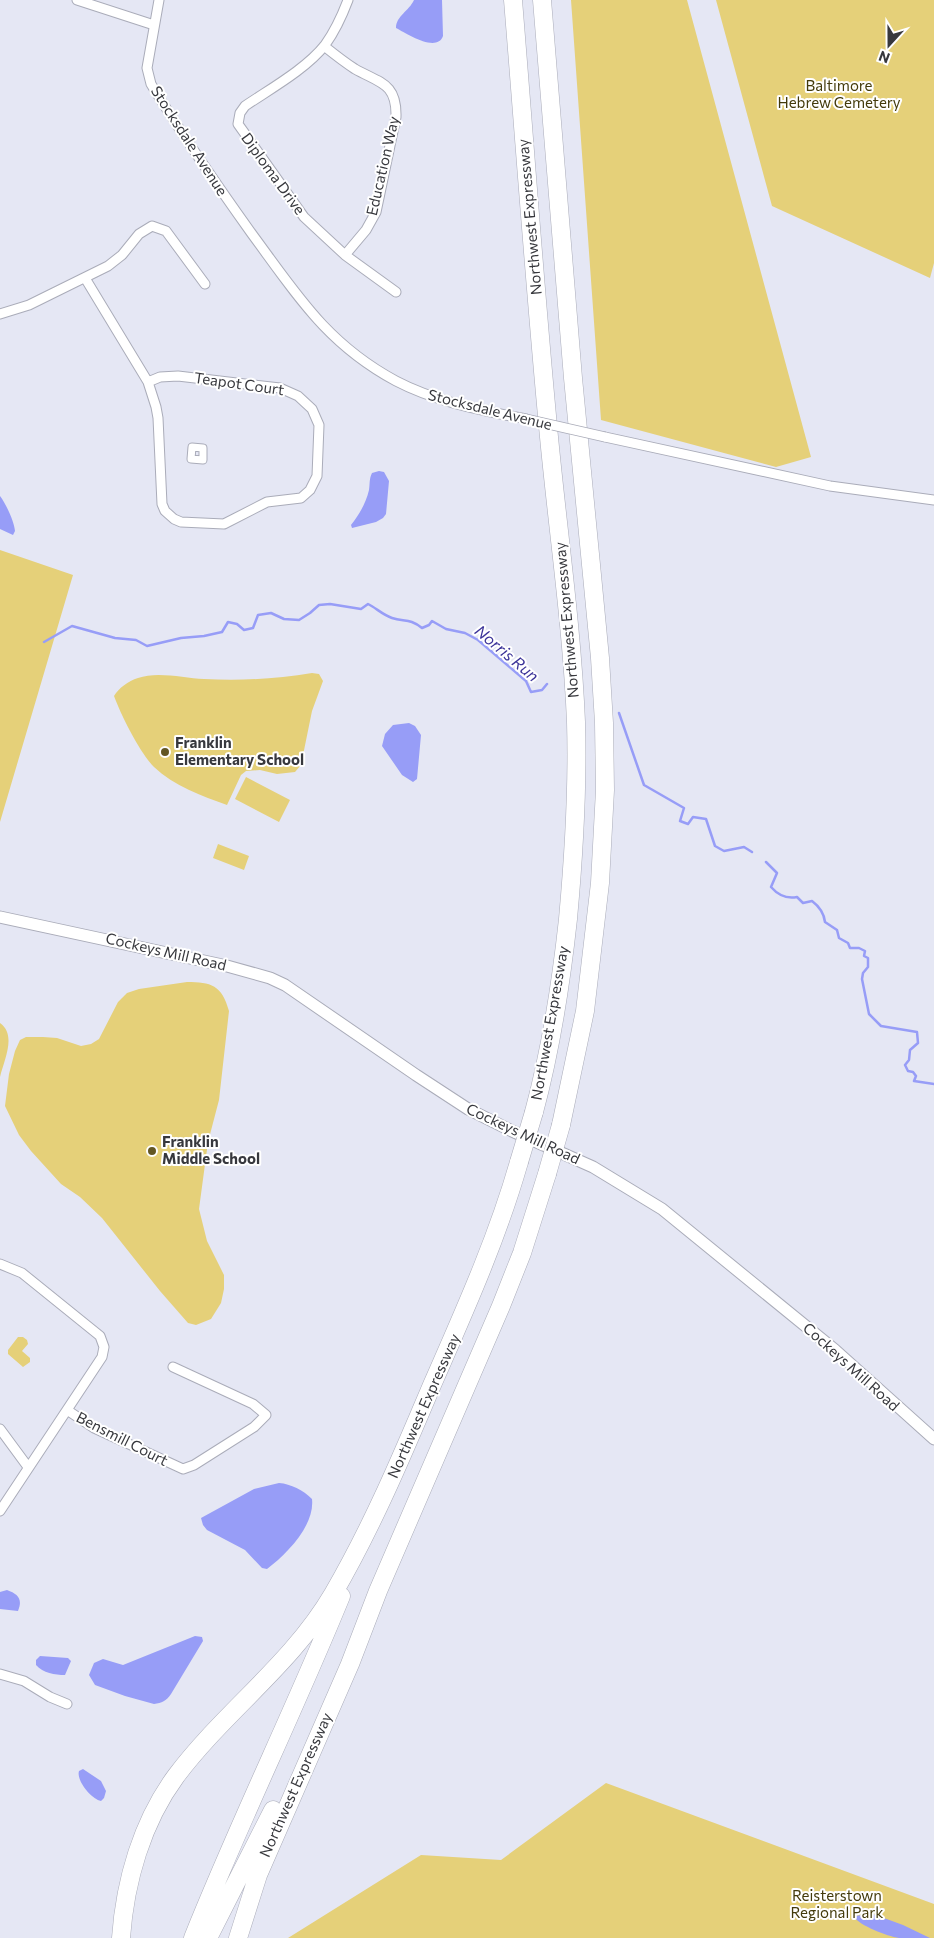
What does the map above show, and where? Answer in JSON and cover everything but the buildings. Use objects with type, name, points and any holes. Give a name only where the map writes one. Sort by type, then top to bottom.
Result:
[{"type":"highway","name":"Northwest Expressway","points":[[121,1938],[125,1901],[132,1868],[141,1843],[164,1795],[176,1776],[198,1750],[270,1675],[315,1621],[333,1595],[380,1506],[468,1305],[508,1202],[542,1082],[563,962],[574,844],[576,723],[566,585],[554,495],[543,378],[513,0]]},
{"type":"highway","name":"Northwest Expressway","points":[[238,1938],[258,1875],[350,1664],[378,1591],[522,1253],[561,1124],[585,1011],[600,883],[605,780],[600,658],[572,368],[542,0]]},
{"type":"highway","points":[[193,1938],[380,1506]]},
{"type":"highway","points":[[208,1938],[257,1844],[343,1660],[378,1591]]},
{"type":"street","points":[[77,0],[154,25]]},
{"type":"street","name":"Stocksdale Avenue","points":[[159,0],[148,68],[151,84],[221,191],[299,299],[315,319],[362,360],[410,388],[458,405],[830,486],[934,500]]},
{"type":"street","name":"Diploma Drive","points":[[348,0],[324,46],[302,66],[245,106],[240,113],[238,124],[304,217],[345,255],[396,292]]},
{"type":"street","name":"Education Way","points":[[324,46],[345,63],[382,82],[395,97],[396,117],[376,212],[366,230],[345,255]]},
{"type":"street","points":[[0,314],[29,305],[117,260],[139,234],[152,226],[166,231],[205,284]]},
{"type":"street","name":"Teapot Court","points":[[85,278],[148,382],[155,402],[158,418],[162,504],[165,511],[181,522],[224,524],[267,502],[301,498],[314,484],[317,476],[319,425],[312,409],[298,396],[280,388],[178,376],[160,376],[148,382]]},
{"type":"street","name":"Cockeys Mill Road","points":[[0,917],[226,966],[285,984],[466,1108],[512,1131],[594,1167],[662,1209],[835,1350],[934,1439]]},
{"type":"street","points":[[0,1264],[22,1273],[100,1336],[104,1347],[102,1357],[0,1511]]},
{"type":"street","name":"Bensmill Court","points":[[67,1410],[94,1428],[183,1469],[194,1466],[254,1428],[266,1415],[253,1404],[173,1367]]},
{"type":"street","points":[[0,1429],[28,1467]]},
{"type":"street","points":[[0,1674],[24,1681],[50,1697],[67,1704]]},
{"type":"green space","points":[[571,0],[687,0],[811,457],[776,467],[601,420]]},
{"type":"green space","name":"Baltimore Hebrew Cemetery","points":[[716,0],[934,0],[934,263],[930,278],[772,206]]},
{"type":"green space","points":[[0,550],[73,575],[0,822]]},
{"type":"green space","points":[[312,673],[319,674],[323,681],[312,711],[301,765],[295,772],[277,774],[260,770],[246,771],[241,775],[227,805],[179,785],[154,767],[131,733],[114,696],[127,683],[145,676],[162,675],[244,680]]},
{"type":"green space","points":[[246,777],[290,800],[279,822],[235,799]]},
{"type":"green space","points":[[218,844],[249,856],[244,870],[213,858]]},
{"type":"green space","points":[[187,982],[209,984],[219,990],[229,1011],[219,1100],[208,1142],[199,1209],[207,1241],[224,1275],[224,1289],[221,1303],[211,1319],[196,1325],[188,1323],[102,1218],[80,1197],[61,1184],[31,1151],[19,1135],[5,1106],[9,1074],[20,1040],[26,1037],[43,1037],[57,1038],[81,1046],[91,1044],[99,1039],[118,1002],[127,993],[139,989]]},
{"type":"green space","points":[[0,1023],[8,1034],[9,1041],[0,1077]]},
{"type":"green space","points":[[18,1337],[23,1337],[27,1340],[28,1344],[22,1351],[30,1358],[30,1362],[23,1367],[8,1354],[8,1350]]},
{"type":"green space","name":"Reisterstown Regional Park","points":[[606,1783],[934,1904],[934,1938],[288,1938],[421,1855],[501,1860]]},
{"type":"water","points":[[414,0],[442,0],[443,36],[440,41],[428,43],[421,41],[396,28],[398,20]]},
{"type":"water","points":[[384,472],[389,481],[386,514],[376,522],[352,528],[351,525],[366,500],[372,473]]},
{"type":"water","points":[[0,496],[13,522],[15,531],[13,535],[0,529]]},
{"type":"water","points":[[409,723],[415,726],[421,735],[417,779],[413,782],[402,775],[382,746],[385,734],[393,725]]},
{"type":"water","points":[[279,1483],[301,1490],[312,1499],[312,1509],[309,1519],[298,1538],[267,1569],[262,1568],[245,1550],[207,1530],[203,1525],[201,1518],[254,1489]]},
{"type":"water","points":[[7,1590],[14,1593],[20,1600],[18,1611],[0,1609],[0,1592]]},
{"type":"water","points":[[195,1636],[202,1637],[203,1641],[171,1694],[162,1702],[154,1704],[95,1685],[89,1675],[94,1663],[103,1659],[123,1665]]},
{"type":"water","points":[[40,1656],[68,1658],[71,1661],[65,1675],[49,1673],[39,1668],[36,1665],[36,1660]]},
{"type":"water","points":[[83,1769],[101,1781],[106,1791],[101,1801],[93,1797],[82,1784],[79,1771]]},
{"type":"water","points":[[873,1914],[903,1925],[930,1938],[894,1937],[867,1927],[853,1916]]},
{"type":"waterway","name":"Norris Run","points":[[44,642],[72,626],[115,638],[136,640],[147,646],[181,638],[222,632],[228,622],[237,624],[244,630],[253,628],[258,615],[271,613],[284,619],[299,620],[319,605],[330,604],[361,609],[368,604],[389,617],[410,621],[422,628],[429,625],[432,621],[446,629],[465,633],[478,640],[526,681],[531,692],[542,690],[547,684]]},
{"type":"waterway","points":[[619,713],[644,785],[684,808],[680,821],[688,824],[693,817],[706,819],[715,846],[724,851],[744,847],[752,852]]},
{"type":"waterway","points":[[766,862],[777,873],[771,887],[774,890],[786,897],[797,897],[803,903],[812,901],[821,910],[825,922],[837,930],[839,938],[848,943],[850,948],[859,948],[865,951],[864,956],[868,958],[868,967],[863,973],[862,979],[869,1014],[881,1026],[917,1032],[918,1043],[910,1050],[909,1060],[905,1065],[908,1071],[913,1072],[916,1076],[914,1081],[934,1084]]},
{"type":"place","name":"Franklin Elementary School","points":[[165,752]]},
{"type":"place","name":"Franklin Middle School","points":[[152,1151]]}]
